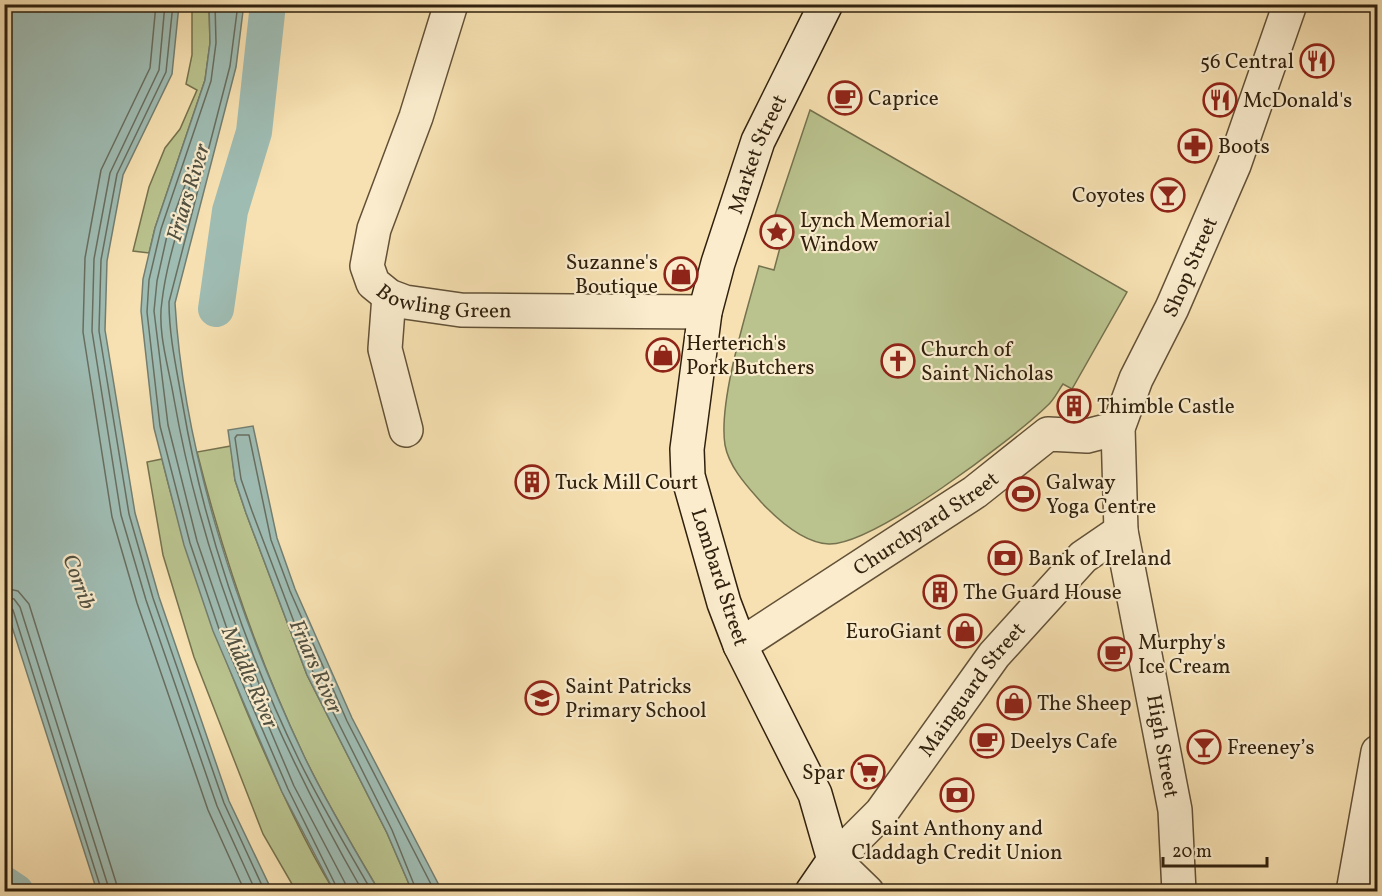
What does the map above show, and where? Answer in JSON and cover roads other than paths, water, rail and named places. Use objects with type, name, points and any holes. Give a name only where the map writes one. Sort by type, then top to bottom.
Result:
[{"type":"street","name":"Bowling Green","points":[[451,4],[416,117],[369,248],[367,266],[373,282],[389,296],[405,302],[461,310],[705,312]]},
{"type":"street","name":"Market Street","points":[[705,312],[758,141],[826,4]]},
{"type":"street","name":"Shop Street","points":[[1121,531],[1118,428],[1136,379],[1172,308],[1234,165],[1290,4]]},
{"type":"street","points":[[389,296],[385,349],[406,430]]},
{"type":"street","name":"Lombard Street","points":[[705,312],[687,449],[688,476],[724,603],[740,645],[815,794],[834,860]]},
{"type":"street","name":"Churchyard Street","points":[[740,645],[975,492],[1048,434],[1087,436],[1118,428]]},
{"type":"street","name":"Mainguard Street","points":[[812,891],[834,860],[881,813],[994,655],[1083,557],[1121,531]]},
{"type":"street","name":"High Street","points":[[1121,531],[1175,810],[1179,891]]},
{"type":"street","points":[[1353,891],[1377,752]]},
{"type":"street","points":[[834,860],[867,891]]},
{"type":"water","name":"Corrib","points":[[4,5],[179,5],[172,74],[123,175],[107,261],[105,330],[135,513],[159,597],[229,801],[272,891],[97,891],[4,602]]},
{"type":"water","name":"Middle River","points":[[209,5],[243,5],[243,11],[236,67],[175,303],[180,361],[190,419],[219,535],[258,649],[312,773],[379,891],[334,891],[282,792],[213,631],[184,545],[154,428],[141,311],[143,279],[155,228],[205,80],[210,43]]},
{"type":"water","points":[[253,426],[277,538],[295,589],[352,718],[442,891],[412,891],[387,833],[307,675],[235,480],[228,430]]},
{"type":"waterway","name":"Friars River","points":[[216,309],[230,211],[254,132],[268,4]]},
{"type":"waterway","points":[[4,884],[16,892]]},
{"type":"place","name":"56 Central","points":[[1317,61]]},
{"type":"place","name":"Caprice","points":[[845,98]]},
{"type":"place","name":"McDonald's","points":[[1220,100]]},
{"type":"place","name":"Boots","points":[[1195,146]]},
{"type":"place","name":"Coyotes","points":[[1168,195]]},
{"type":"place","name":"Lynch Memorial Window","points":[[777,232]]},
{"type":"place","name":"Suzanne's Boutique","points":[[681,274]]},
{"type":"place","name":"Herterich's Pork Butchers","points":[[663,355]]},
{"type":"place","name":"Church of Saint Nicholas","points":[[898,361]]},
{"type":"place","name":"Thimble Castle","points":[[1074,406]]},
{"type":"place","name":"Tuck Mill Court","points":[[532,482]]},
{"type":"place","name":"Galway Yoga Centre","points":[[1023,494]]},
{"type":"place","name":"Bank of Ireland","points":[[1005,558]]},
{"type":"place","name":"The Guard House","points":[[940,592]]},
{"type":"place","name":"EuroGiant","points":[[965,631]]},
{"type":"place","name":"Murphy's Ice Cream","points":[[1115,654]]},
{"type":"place","name":"Saint Patricks Primary School","points":[[542,698]]},
{"type":"place","name":"The Sheep","points":[[1014,703]]},
{"type":"place","name":"Deelys Cafe","points":[[987,741]]},
{"type":"place","name":"Freeney’s","points":[[1204,747]]},
{"type":"place","name":"Spar","points":[[868,772]]},
{"type":"place","name":"Saint Anthony and Claddagh Credit Union","points":[[957,795]]}]
